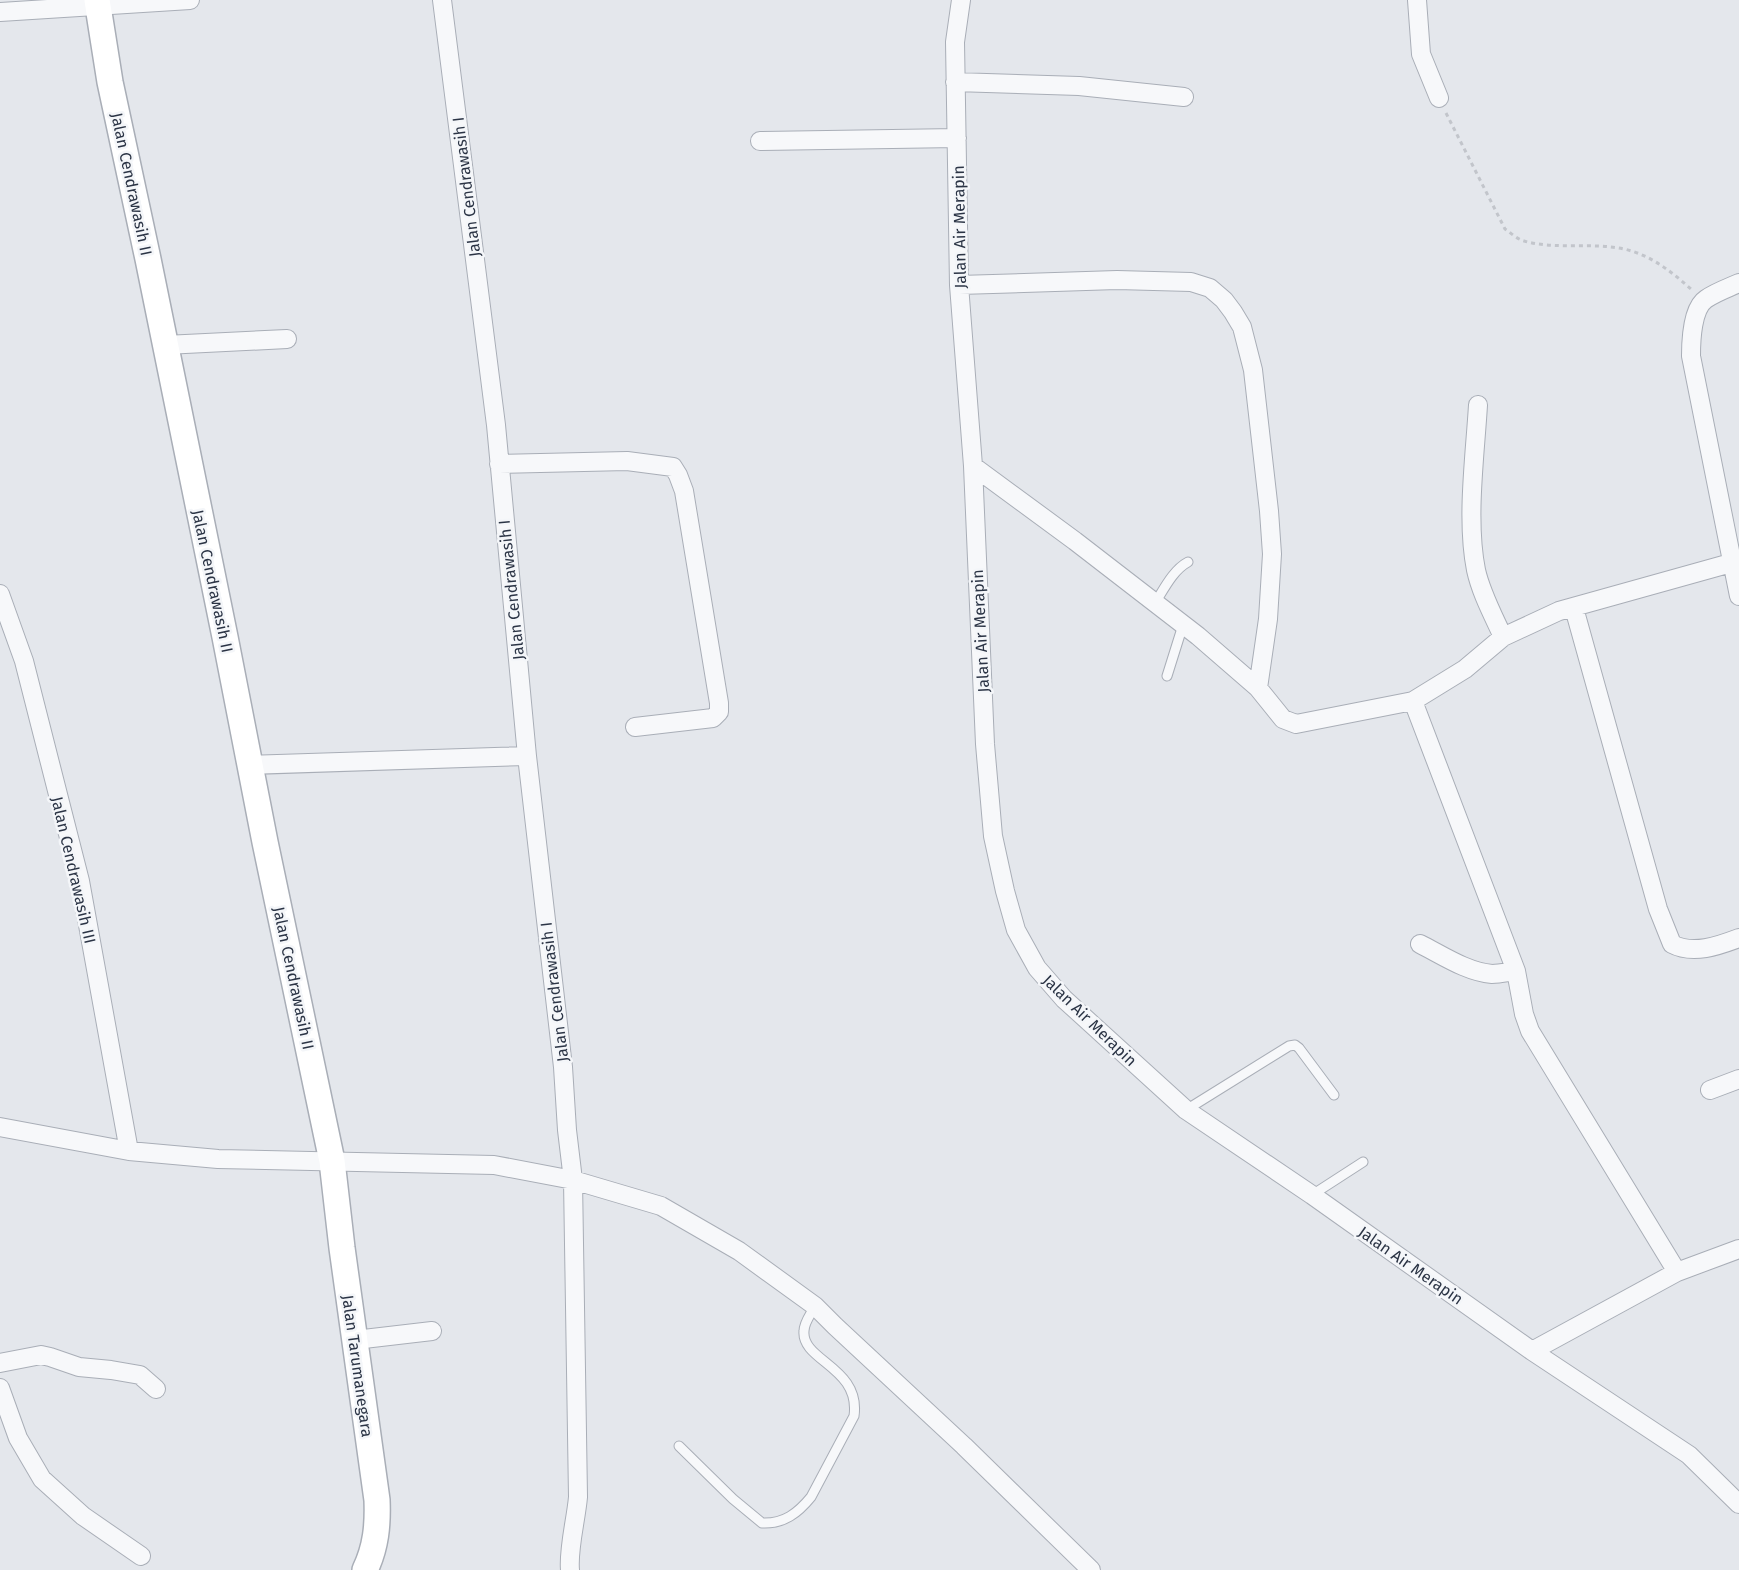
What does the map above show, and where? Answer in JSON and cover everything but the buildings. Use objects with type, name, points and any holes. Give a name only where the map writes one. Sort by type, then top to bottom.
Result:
[{"type":"street","points":[[0,12],[97,3],[190,0]]},
{"type":"street","name":"Jalan Cendrawasih I","points":[[442,0],[496,425],[498,464],[527,756],[563,1067],[567,1130],[573,1180],[578,1497],[576,1522],[570,1552],[570,1570]]},
{"type":"street","name":"Jalan Air Merapin","points":[[960,0],[955,42],[954,82],[958,138],[959,285],[972,466],[985,744],[993,836],[1016,930],[1037,968],[1064,999],[1186,1110],[1312,1195],[1532,1351],[1689,1455],[1739,1504]]},
{"type":"street","points":[[1417,0],[1421,54],[1439,98]]},
{"type":"street","name":"Jalan Cendrawasih II","points":[[97,3],[110,82],[332,1161]]},
{"type":"street","points":[[954,82],[1079,86],[1184,97]]},
{"type":"street","points":[[760,141],[958,138]]},
{"type":"street","points":[[959,285],[1117,280],[1191,282],[1210,288],[1224,300],[1233,312],[1242,327],[1253,370],[1272,554],[1269,601],[1258,688]]},
{"type":"street","points":[[1739,283],[1704,300],[1695,319],[1691,337],[1691,356],[1739,596]]},
{"type":"street","points":[[165,345],[287,339]]},
{"type":"street","points":[[1478,405],[1471,539],[1476,570],[1484,597],[1503,637]]},
{"type":"street","points":[[498,464],[627,461],[672,467],[678,475],[684,491],[719,712],[713,718],[636,727]]},
{"type":"street","points":[[972,466],[1075,540],[1183,625],[1258,688],[1283,719],[1296,724],[1413,702],[1465,669],[1503,637],[1559,612],[1731,563]]},
{"type":"street","name":"Jalan Cendrawasih III","points":[[0,594],[24,661],[80,881],[128,1150]]},
{"type":"street","points":[[1574,608],[1658,908],[1672,944],[1681,949],[1695,950],[1739,938]]},
{"type":"street","points":[[1413,702],[1516,971],[1524,1014],[1530,1031],[1677,1272]]},
{"type":"street","points":[[250,765],[527,756]]},
{"type":"street","points":[[1420,944],[1464,966],[1486,973],[1495,974],[1516,971]]},
{"type":"street","points":[[1710,1090],[1739,1079]]},
{"type":"street","points":[[0,1127],[128,1150],[218,1160],[494,1165],[573,1180],[661,1206],[739,1251],[815,1306],[834,1326],[964,1446],[1091,1570]]},
{"type":"street","name":"Jalan Tarumanegara","points":[[332,1161],[378,1520],[372,1557],[365,1570]]},
{"type":"street","points":[[1532,1351],[1677,1272],[1739,1249]]},
{"type":"street","points":[[355,1340],[432,1331]]},
{"type":"street","points":[[0,1363],[41,1355],[50,1356],[79,1368],[111,1370],[140,1375],[156,1388]]},
{"type":"street","points":[[0,1388],[18,1438],[42,1479],[83,1516],[141,1556]]},
{"type":"lane","points":[[1155,603],[1174,574],[1188,562]]},
{"type":"lane","points":[[1167,676],[1183,625]]},
{"type":"lane","points":[[1186,1110],[1289,1046],[1295,1045],[1334,1094]]},
{"type":"lane","points":[[1312,1195],[1363,1162]]},
{"type":"lane","points":[[679,1446],[733,1499],[762,1523],[786,1520],[802,1508],[811,1497],[854,1416],[855,1405],[851,1389],[845,1379],[812,1350],[804,1338],[805,1324],[815,1306]]},
{"type":"path","points":[[1439,98],[1505,229],[1524,241],[1546,244],[1606,246],[1631,251],[1653,260],[1674,274],[1704,300]]}]
